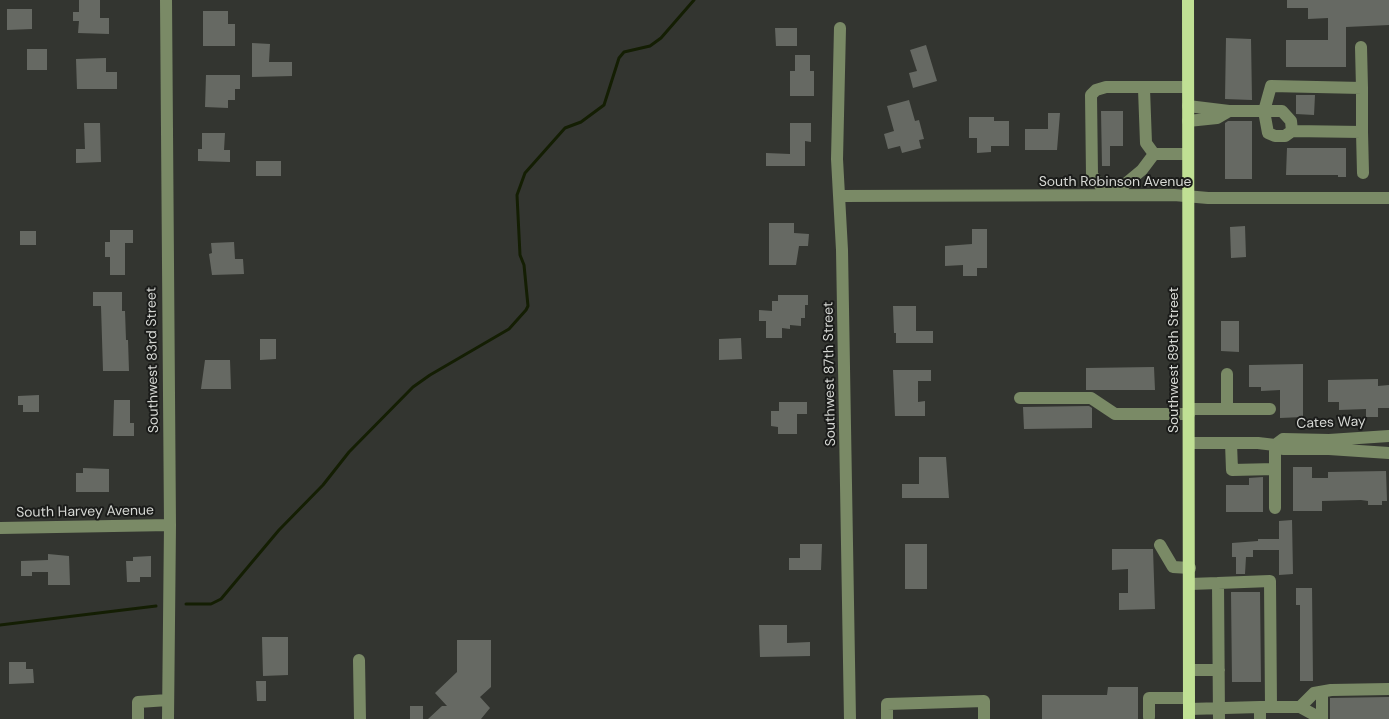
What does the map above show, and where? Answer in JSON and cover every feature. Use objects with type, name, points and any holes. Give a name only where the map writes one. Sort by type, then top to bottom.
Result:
[{"type":"main road","name":"Southwest 89th Street","points":[[1188,0],[1189,709]]},
{"type":"street","name":"Southwest 83rd Street","points":[[166,0],[170,525],[168,719]]},
{"type":"street","name":"Southwest 87th Street","points":[[840,28],[837,159],[840,196],[850,719]]},
{"type":"street","points":[[1361,47],[1363,173]]},
{"type":"street","points":[[1362,88],[1271,86],[1264,111],[1268,133],[1274,136],[1285,136],[1292,131],[1362,132]]},
{"type":"street","points":[[1154,154],[1128,184],[1106,186],[1100,184],[1092,175],[1091,96],[1096,90],[1106,87],[1144,89],[1188,87]]},
{"type":"street","points":[[1144,89],[1146,143],[1154,154]]},
{"type":"street","points":[[1188,106],[1229,111],[1282,111],[1291,121],[1292,131]]},
{"type":"street","points":[[1188,121],[1217,118],[1229,111]]},
{"type":"street","points":[[1154,154],[1188,154]]},
{"type":"street","name":"South Robinson Avenue","points":[[840,196],[1389,198]]},
{"type":"street","points":[[1227,374],[1227,409]]},
{"type":"street","points":[[1020,398],[1091,398],[1115,414],[1270,409]]},
{"type":"street","name":"Cates Way","points":[[1190,443],[1231,442],[1275,445],[1283,449],[1329,445],[1389,436]]},
{"type":"street","points":[[1231,442],[1232,470],[1274,470]]},
{"type":"street","points":[[1275,445],[1275,508]]},
{"type":"street","name":"Cates Way","points":[[1329,445],[1389,452]]},
{"type":"street","name":"South Harvey Avenue","points":[[0,528],[170,525]]},
{"type":"street","points":[[1160,545],[1173,567],[1190,568]]},
{"type":"street","points":[[1190,584],[1270,581],[1264,711]]},
{"type":"street","points":[[1218,583],[1219,713]]},
{"type":"street","points":[[359,660],[360,719]]},
{"type":"street","points":[[1190,670],[1219,670]]},
{"type":"street","points":[[1300,707],[1314,693],[1389,689]]},
{"type":"street","points":[[1149,717],[1149,698],[1189,709],[1219,713],[1300,707],[1322,719],[1322,692]]},
{"type":"street","points":[[138,719],[138,702],[168,700]]},
{"type":"street","points":[[887,719],[887,704],[984,701],[984,719]]},
{"type":"building","points":[[79,0],[100,0],[100,18],[109,18],[109,34],[78,33],[79,21],[73,21],[73,12],[79,12]]},
{"type":"building","points":[[1287,0],[1389,0],[1389,25],[1346,27],[1346,67],[1286,67],[1286,40],[1328,40],[1328,18],[1308,19],[1308,8],[1287,8]]},
{"type":"building","points":[[7,9],[32,9],[32,29],[7,30]]},
{"type":"building","points":[[203,11],[228,11],[228,24],[235,24],[235,46],[203,46]]},
{"type":"building","points":[[775,28],[797,28],[797,46],[776,46]]},
{"type":"building","points":[[1226,38],[1251,39],[1252,100],[1225,99]]},
{"type":"building","points":[[252,43],[270,44],[269,62],[292,62],[292,76],[252,77]]},
{"type":"building","points":[[926,45],[937,81],[913,88],[909,73],[917,71],[910,50]]},
{"type":"building","points":[[27,49],[47,49],[47,70],[27,70]]},
{"type":"building","points":[[795,55],[810,55],[810,71],[814,71],[814,96],[790,96],[790,71],[795,71]]},
{"type":"building","points":[[106,58],[106,72],[117,72],[117,89],[77,89],[76,59]]},
{"type":"building","points":[[206,75],[240,75],[240,89],[235,89],[235,100],[228,100],[228,108],[205,107]]},
{"type":"building","points":[[1296,95],[1315,95],[1314,115],[1296,114]]},
{"type":"building","points":[[909,100],[915,121],[919,120],[924,139],[919,140],[921,148],[902,153],[900,146],[888,149],[884,134],[894,131],[887,106]]},
{"type":"building","points":[[1101,111],[1123,111],[1123,146],[1110,146],[1110,166],[1102,166]]},
{"type":"building","points":[[1048,113],[1060,113],[1057,150],[1025,150],[1025,129],[1048,129]]},
{"type":"building","points":[[969,117],[994,117],[994,121],[1009,121],[1009,146],[991,146],[991,152],[977,153],[977,138],[969,138]]},
{"type":"building","points":[[1228,121],[1252,121],[1252,179],[1225,179],[1225,123]]},
{"type":"building","points":[[84,123],[100,123],[101,162],[76,163],[76,149],[85,149]]},
{"type":"building","points":[[790,123],[811,123],[811,142],[805,141],[805,166],[766,166],[766,153],[790,154]]},
{"type":"building","points":[[202,133],[225,133],[224,150],[230,150],[230,162],[198,161],[198,149],[202,149]]},
{"type":"building","points":[[1287,148],[1346,148],[1346,177],[1338,177],[1338,175],[1286,175]]},
{"type":"building","points":[[256,161],[281,161],[281,176],[256,176]]},
{"type":"building","points":[[769,223],[794,223],[794,233],[809,234],[808,246],[799,246],[796,265],[769,265]]},
{"type":"building","points":[[1245,226],[1246,257],[1231,258],[1230,227]]},
{"type":"building","points":[[972,229],[987,229],[987,268],[977,268],[977,276],[963,276],[963,265],[945,266],[945,246],[972,244]]},
{"type":"building","points":[[110,230],[133,230],[133,243],[125,243],[125,275],[110,275],[110,257],[105,257],[105,242],[110,242]]},
{"type":"building","points":[[20,231],[36,231],[36,245],[20,245]]},
{"type":"building","points":[[234,242],[235,259],[243,259],[244,274],[212,275],[209,254],[212,253],[211,243]]},
{"type":"building","points":[[93,292],[122,292],[122,311],[125,311],[126,340],[128,340],[129,371],[103,371],[101,306],[93,306]]},
{"type":"building","points":[[778,295],[808,295],[808,305],[805,305],[805,318],[801,318],[801,326],[790,325],[790,329],[782,328],[782,338],[766,338],[766,321],[759,321],[759,310],[772,311],[772,301],[778,301]]},
{"type":"building","points":[[893,306],[916,306],[916,331],[933,331],[933,343],[896,343]]},
{"type":"building","points":[[1221,321],[1239,321],[1239,352],[1221,351]]},
{"type":"building","points":[[741,338],[742,359],[719,360],[719,339]]},
{"type":"building","points":[[260,339],[276,339],[276,359],[260,360]]},
{"type":"building","points":[[205,360],[230,360],[231,389],[201,389]]},
{"type":"building","points":[[1303,364],[1303,417],[1280,418],[1280,390],[1261,391],[1261,387],[1249,387],[1249,365]]},
{"type":"building","points":[[1154,367],[1155,390],[1086,390],[1086,368]]},
{"type":"building","points":[[893,370],[931,370],[931,381],[918,381],[918,402],[925,401],[925,416],[895,416]]},
{"type":"building","points":[[1378,379],[1378,386],[1389,385],[1389,408],[1378,408],[1378,417],[1366,417],[1366,409],[1339,410],[1339,402],[1328,402],[1328,380]]},
{"type":"building","points":[[39,395],[39,412],[23,412],[23,405],[18,405],[18,396]]},
{"type":"building","points":[[114,400],[130,400],[130,423],[134,423],[134,436],[113,436]]},
{"type":"building","points":[[779,402],[807,402],[807,414],[797,414],[797,434],[778,434],[778,427],[771,426],[771,411],[779,411]]},
{"type":"building","points":[[1089,406],[1092,408],[1092,428],[1024,429],[1023,407]]},
{"type":"building","points":[[919,457],[946,457],[949,498],[902,498],[902,484],[919,484]]},
{"type":"building","points":[[1293,467],[1312,467],[1312,478],[1328,478],[1328,472],[1386,471],[1387,501],[1382,501],[1382,505],[1368,505],[1368,501],[1361,500],[1322,501],[1322,511],[1293,511]]},
{"type":"building","points":[[83,468],[109,469],[109,492],[76,492],[76,473],[83,473]]},
{"type":"building","points":[[1263,477],[1263,512],[1226,512],[1226,485],[1249,485],[1249,478]]},
{"type":"building","points":[[1292,520],[1293,574],[1279,575],[1279,550],[1253,550],[1253,557],[1246,557],[1245,574],[1236,574],[1236,557],[1232,557],[1232,543],[1258,541],[1258,539],[1279,539],[1279,521]]},
{"type":"building","points":[[800,544],[822,544],[821,570],[789,570],[789,558],[800,558]]},
{"type":"building","points":[[905,544],[927,544],[927,589],[905,589]]},
{"type":"building","points":[[1112,549],[1153,549],[1155,609],[1119,610],[1119,593],[1128,593],[1128,569],[1112,570]]},
{"type":"building","points":[[48,554],[69,556],[70,585],[48,585],[48,572],[32,572],[32,576],[21,576],[21,561],[48,560]]},
{"type":"building","points":[[151,556],[151,577],[140,577],[140,582],[127,582],[126,561],[133,561],[133,557]]},
{"type":"building","points":[[1296,588],[1312,588],[1313,681],[1300,681],[1300,605],[1296,605]]},
{"type":"building","points":[[1231,592],[1260,592],[1261,682],[1232,682]]},
{"type":"building","points":[[759,625],[787,625],[787,643],[810,642],[810,656],[760,657]]},
{"type":"building","points":[[262,637],[288,637],[288,675],[263,676]]},
{"type":"building","points":[[457,640],[491,640],[491,687],[480,697],[490,708],[481,719],[428,719],[442,706],[447,706],[435,693],[457,672]]},
{"type":"building","points":[[9,662],[26,662],[26,669],[33,669],[34,683],[9,684]]},
{"type":"building","points":[[256,681],[266,681],[266,701],[257,701]]},
{"type":"building","points":[[1108,687],[1138,687],[1138,719],[1042,719],[1042,695],[1107,695]]},
{"type":"building","points":[[1389,697],[1389,719],[1330,719],[1330,698]]},
{"type":"building","points":[[410,706],[423,706],[423,719],[410,719]]},
{"type":"waterway","points":[[186,604],[211,604],[221,599],[279,530],[323,485],[349,452],[413,387],[509,329],[526,310],[528,306],[524,265],[520,255],[517,195],[525,173],[565,128],[581,122],[604,105],[619,58],[624,52],[650,46],[661,38],[694,0]]},
{"type":"waterway","points":[[0,625],[156,606]]}]
